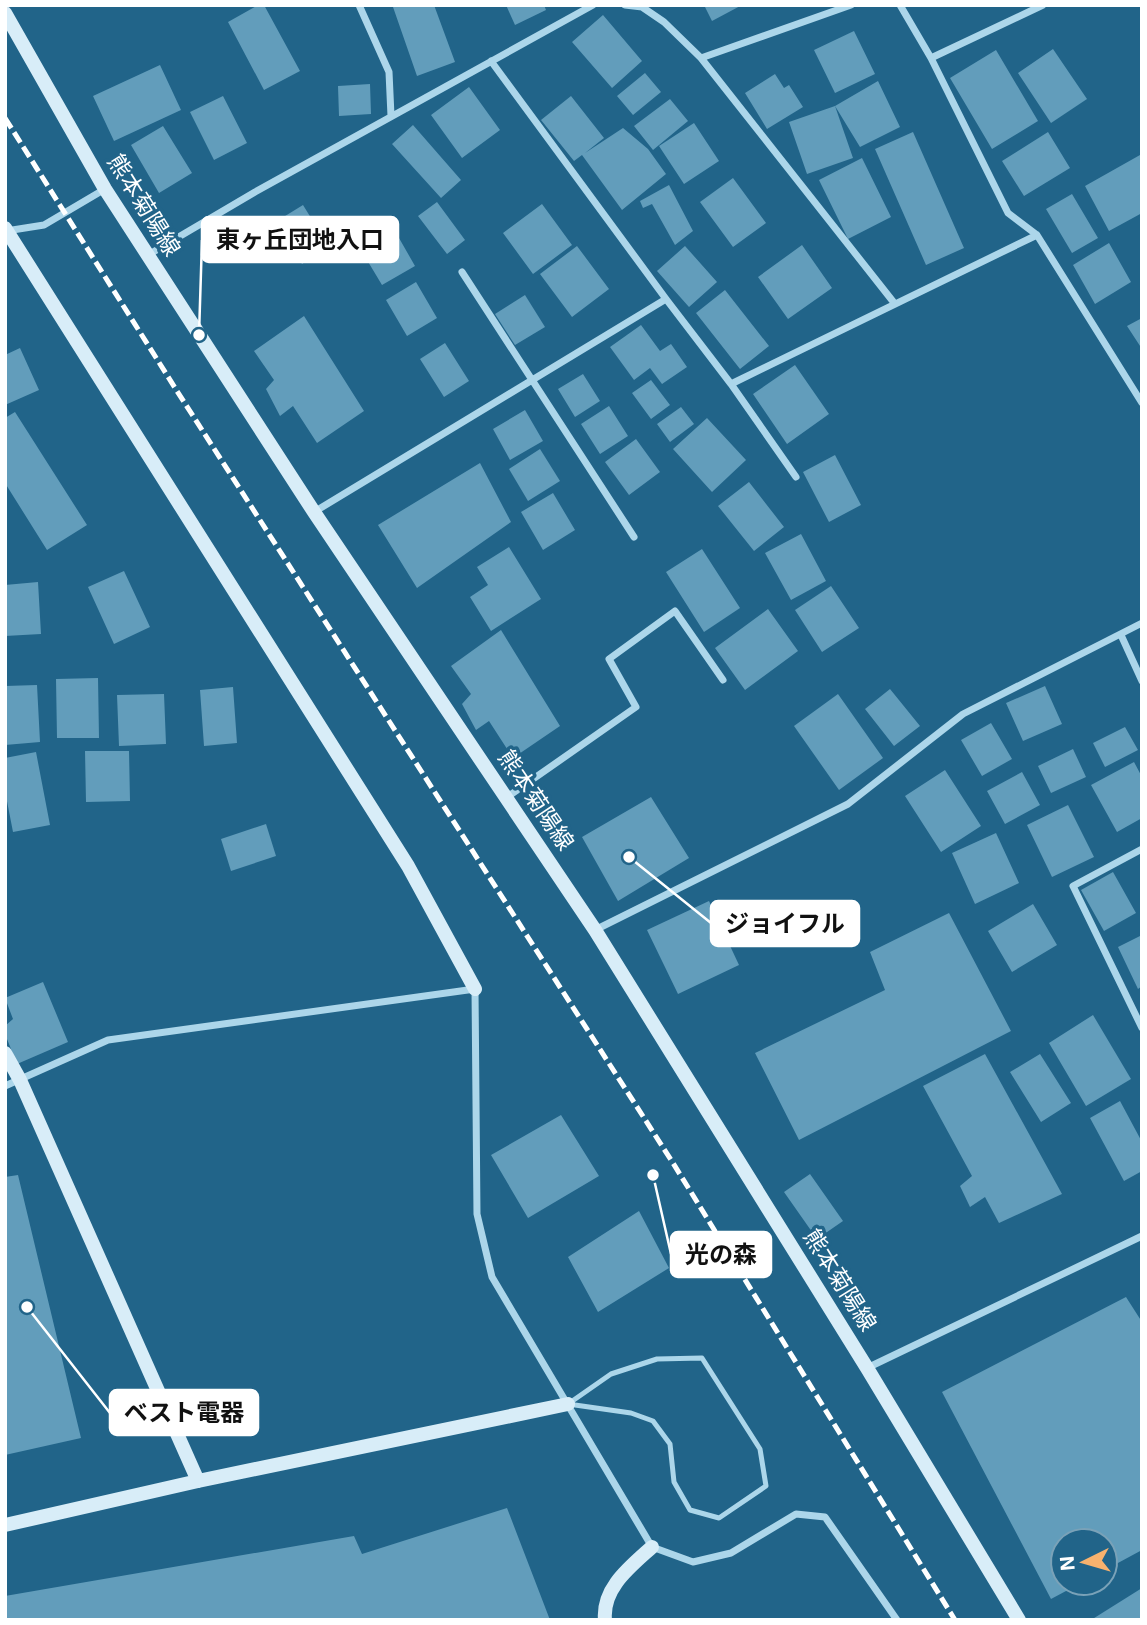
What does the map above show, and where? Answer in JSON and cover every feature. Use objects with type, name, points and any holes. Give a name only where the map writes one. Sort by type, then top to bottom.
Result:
[{"type":"street","points":[[359,5],[389,72],[391,116]]},
{"type":"street","points":[[148,255],[255,192],[592,5]]},
{"type":"street","points":[[625,5],[642,7],[664,22],[701,58],[895,304]]},
{"type":"street","points":[[701,58],[851,5]]},
{"type":"street","points":[[901,5],[931,58],[1008,213],[1037,235],[1142,403]]},
{"type":"street","points":[[931,58],[1043,5]]},
{"type":"street","name":"熊本菊陽線","points":[[5,12],[105,189],[314,512],[596,930],[867,1368],[1019,1620]]},
{"type":"street","points":[[491,61],[731,384],[796,477]]},
{"type":"street","points":[[105,189],[44,225],[6,230],[408,866],[475,989],[477,1214],[492,1276],[652,1547],[693,1562],[731,1553],[796,1514],[825,1517],[897,1620]]},
{"type":"street","points":[[731,384],[1037,235]]},
{"type":"street","points":[[462,272],[634,537]]},
{"type":"street","points":[[314,512],[666,299]]},
{"type":"street","points":[[506,798],[636,707],[609,659],[675,611],[723,680]]},
{"type":"street","points":[[596,930],[848,804],[963,714],[1142,623]]},
{"type":"street","points":[[1121,635],[1142,681]]},
{"type":"street","points":[[1142,849],[1073,886],[1142,1028]]},
{"type":"street","points":[[5,1086],[108,1040],[475,989]]},
{"type":"street","points":[[5,1053],[20,1080],[198,1482]]},
{"type":"street","points":[[867,1368],[1142,1236]]},
{"type":"street","points":[[5,1525],[568,1404]]},
{"type":"street","points":[[605,1620],[604,1606],[617,1580],[652,1547]]},
{"type":"lane","points":[[702,1358],[760,1449],[766,1486],[719,1518],[690,1510],[674,1482],[670,1444],[653,1421],[631,1413],[568,1404],[611,1374],[657,1359],[702,1358]]},
{"type":"building","points":[[258,5],[264,5],[300,71],[264,90],[228,22]]},
{"type":"building","points":[[434,5],[455,62],[417,76],[393,7]]},
{"type":"building","points":[[506,5],[544,5],[546,10],[515,25]]},
{"type":"building","points":[[704,5],[742,5],[712,21]]},
{"type":"building","points":[[603,15],[642,61],[612,88],[572,42]]},
{"type":"building","points":[[854,31],[875,74],[835,93],[814,50]]},
{"type":"building","points":[[1053,49],[1087,99],[1051,123],[1018,73]]},
{"type":"building","points":[[996,50],[1038,121],[992,149],[950,78]]},
{"type":"building","points":[[160,65],[181,110],[114,141],[93,96]]},
{"type":"building","points":[[645,73],[661,92],[633,115],[617,96]]},
{"type":"building","points":[[775,74],[784,88],[789,85],[803,107],[767,129],[745,93]]},
{"type":"building","points":[[878,81],[900,127],[860,147],[835,106]]},
{"type":"building","points":[[370,84],[371,114],[339,116],[338,86]]},
{"type":"building","points":[[469,87],[500,130],[462,158],[431,115]]},
{"type":"building","points":[[223,96],[247,143],[214,160],[190,112]]},
{"type":"building","points":[[571,96],[604,138],[585,153],[623,128],[648,149],[666,174],[622,210],[582,155],[574,161],[541,120]]},
{"type":"building","points":[[670,99],[688,121],[653,150],[634,126]]},
{"type":"building","points":[[835,106],[853,158],[807,174],[789,122]]},
{"type":"building","points":[[694,123],[719,161],[684,184],[659,146]]},
{"type":"building","points":[[413,125],[461,180],[441,198],[392,144]]},
{"type":"building","points":[[163,126],[192,173],[159,193],[131,145]]},
{"type":"building","points":[[913,132],[964,248],[926,265],[875,149]]},
{"type":"building","points":[[1048,132],[1070,168],[1024,196],[1002,161]]},
{"type":"building","points":[[1140,155],[1142,213],[1109,231],[1085,186]]},
{"type":"building","points":[[862,158],[891,217],[848,239],[819,180]]},
{"type":"building","points":[[733,178],[766,223],[733,247],[700,202]]},
{"type":"building","points":[[669,185],[693,231],[675,245],[652,204],[643,208],[640,201]]},
{"type":"building","points":[[1072,194],[1098,238],[1072,253],[1046,209]]},
{"type":"building","points":[[437,202],[465,240],[447,254],[418,216]]},
{"type":"building","points":[[542,204],[572,245],[533,274],[503,233]]},
{"type":"building","points":[[303,205],[329,247],[302,264],[277,221]]},
{"type":"building","points":[[395,231],[415,266],[382,285],[361,250]]},
{"type":"building","points":[[1109,243],[1131,282],[1095,304],[1073,265]]},
{"type":"building","points":[[802,245],[832,288],[788,319],[758,277]]},
{"type":"building","points":[[577,246],[609,289],[572,317],[540,274]]},
{"type":"building","points":[[685,246],[717,282],[689,307],[657,271]]},
{"type":"building","points":[[416,282],[437,318],[407,336],[386,300]]},
{"type":"building","points":[[725,290],[769,346],[740,369],[696,313]]},
{"type":"building","points":[[525,295],[545,327],[515,345],[495,314]]},
{"type":"building","points":[[304,316],[364,411],[317,443],[293,406],[280,416],[266,389],[274,380],[254,351]]},
{"type":"building","points":[[1142,318],[1142,349],[1127,326]]},
{"type":"building","points":[[641,325],[660,351],[671,344],[687,367],[662,384],[650,368],[634,380],[610,347]]},
{"type":"building","points":[[445,343],[469,381],[444,397],[420,359]]},
{"type":"building","points":[[20,348],[39,390],[5,405],[5,355]]},
{"type":"building","points":[[795,365],[829,414],[787,444],[753,394]]},
{"type":"building","points":[[583,374],[600,401],[575,417],[558,389]]},
{"type":"building","points":[[651,380],[670,405],[651,419],[632,393]]},
{"type":"building","points":[[609,406],[628,436],[600,454],[581,424]]},
{"type":"building","points":[[681,407],[694,424],[670,442],[657,424]]},
{"type":"building","points":[[525,410],[543,441],[510,460],[493,429]]},
{"type":"building","points":[[15,412],[87,525],[47,550],[5,483],[5,418]]},
{"type":"building","points":[[707,418],[746,460],[712,492],[673,449]]},
{"type":"building","points":[[636,439],[660,472],[629,495],[605,462]]},
{"type":"building","points":[[540,449],[560,481],[528,501],[509,469]]},
{"type":"building","points":[[835,455],[861,505],[829,522],[803,472]]},
{"type":"building","points":[[480,463],[511,522],[417,588],[378,525]]},
{"type":"building","points":[[749,482],[784,527],[754,551],[718,506]]},
{"type":"building","points":[[553,493],[575,530],[543,550],[521,512]]},
{"type":"building","points":[[801,534],[826,581],[791,600],[765,553]]},
{"type":"building","points":[[509,547],[541,599],[491,631],[470,597],[488,585],[477,567]]},
{"type":"building","points":[[702,549],[740,608],[704,632],[666,572]]},
{"type":"building","points":[[124,571],[150,627],[114,644],[88,587]]},
{"type":"building","points":[[38,582],[41,634],[5,636],[5,585]]},
{"type":"building","points":[[831,586],[859,628],[822,652],[795,610]]},
{"type":"building","points":[[768,609],[798,651],[745,690],[715,648]]},
{"type":"building","points":[[501,630],[560,726],[513,758],[489,721],[476,730],[462,704],[471,694],[451,666]]},
{"type":"building","points":[[98,678],[99,738],[57,738],[56,679]]},
{"type":"building","points":[[37,685],[40,742],[5,745],[5,686]]},
{"type":"building","points":[[1045,686],[1062,724],[1023,741],[1006,703]]},
{"type":"building","points":[[233,687],[237,743],[204,746],[200,690]]},
{"type":"building","points":[[890,689],[920,726],[894,746],[865,709]]},
{"type":"building","points":[[164,694],[166,744],[119,746],[117,695]]},
{"type":"building","points":[[838,694],[883,758],[839,790],[794,726]]},
{"type":"building","points":[[991,723],[1012,759],[982,776],[961,740]]},
{"type":"building","points":[[1125,727],[1138,750],[1105,767],[1093,743]]},
{"type":"building","points":[[1073,749],[1086,777],[1051,793],[1038,766]]},
{"type":"building","points":[[85,751],[129,751],[130,801],[86,802]]},
{"type":"building","points":[[36,752],[50,825],[13,832],[5,791],[5,758]]},
{"type":"building","points":[[1134,762],[1142,777],[1142,818],[1117,832],[1091,785]]},
{"type":"building","points":[[945,770],[981,826],[941,852],[905,796]]},
{"type":"building","points":[[1022,772],[1040,805],[1005,824],[987,791]]},
{"type":"building","points":[[651,797],[689,858],[618,901],[582,837]]},
{"type":"building","points":[[1068,805],[1094,857],[1052,877],[1027,825]]},
{"type":"building","points":[[266,824],[276,856],[231,871],[221,839]]},
{"type":"building","points":[[996,833],[1019,883],[975,904],[952,853]]},
{"type":"building","points":[[1113,872],[1136,913],[1104,931],[1081,890]]},
{"type":"building","points":[[709,901],[739,965],[678,994],[647,930]]},
{"type":"building","points":[[1033,904],[1057,945],[1012,972],[988,931]]},
{"type":"building","points":[[949,913],[1011,1031],[799,1140],[755,1053],[885,990],[870,952]]},
{"type":"building","points":[[1142,935],[1142,986],[1138,989],[1118,947]]},
{"type":"building","points":[[43,982],[68,1042],[17,1064],[5,1034],[5,1026],[13,1019],[5,998]]},
{"type":"building","points":[[1093,1015],[1131,1079],[1086,1106],[1049,1043]]},
{"type":"building","points":[[985,1054],[1062,1194],[999,1223],[985,1197],[970,1207],[960,1186],[972,1176],[923,1086]]},
{"type":"building","points":[[1040,1054],[1071,1103],[1041,1122],[1010,1072]]},
{"type":"building","points":[[1120,1101],[1142,1142],[1142,1171],[1124,1181],[1090,1118]]},
{"type":"building","points":[[561,1115],[599,1176],[528,1218],[491,1155]]},
{"type":"building","points":[[810,1174],[843,1221],[817,1239],[784,1192]]},
{"type":"building","points":[[18,1175],[81,1438],[5,1455],[5,1177]]},
{"type":"building","points":[[639,1211],[669,1268],[598,1312],[568,1257]]},
{"type":"building","points":[[1126,1297],[1142,1322],[1142,1550],[1119,1562],[1119,1527],[1049,1527],[1049,1595],[942,1392]]},
{"type":"building","points":[[507,1508],[550,1620],[5,1620],[5,1596],[354,1536],[362,1554]]},
{"type":"building","points":[[1142,1588],[1142,1620],[1091,1620]]},
{"type":"railway","points":[[5,118],[177,391],[673,1163],[955,1620]]},
{"type":"place","name":"東ヶ丘団地入口","points":[[199,335]]},
{"type":"place","name":"ジョイフル","points":[[629,857]]},
{"type":"place","name":"光の森","points":[[653,1175]]},
{"type":"place","name":"ベスト電器","points":[[27,1307]]}]
